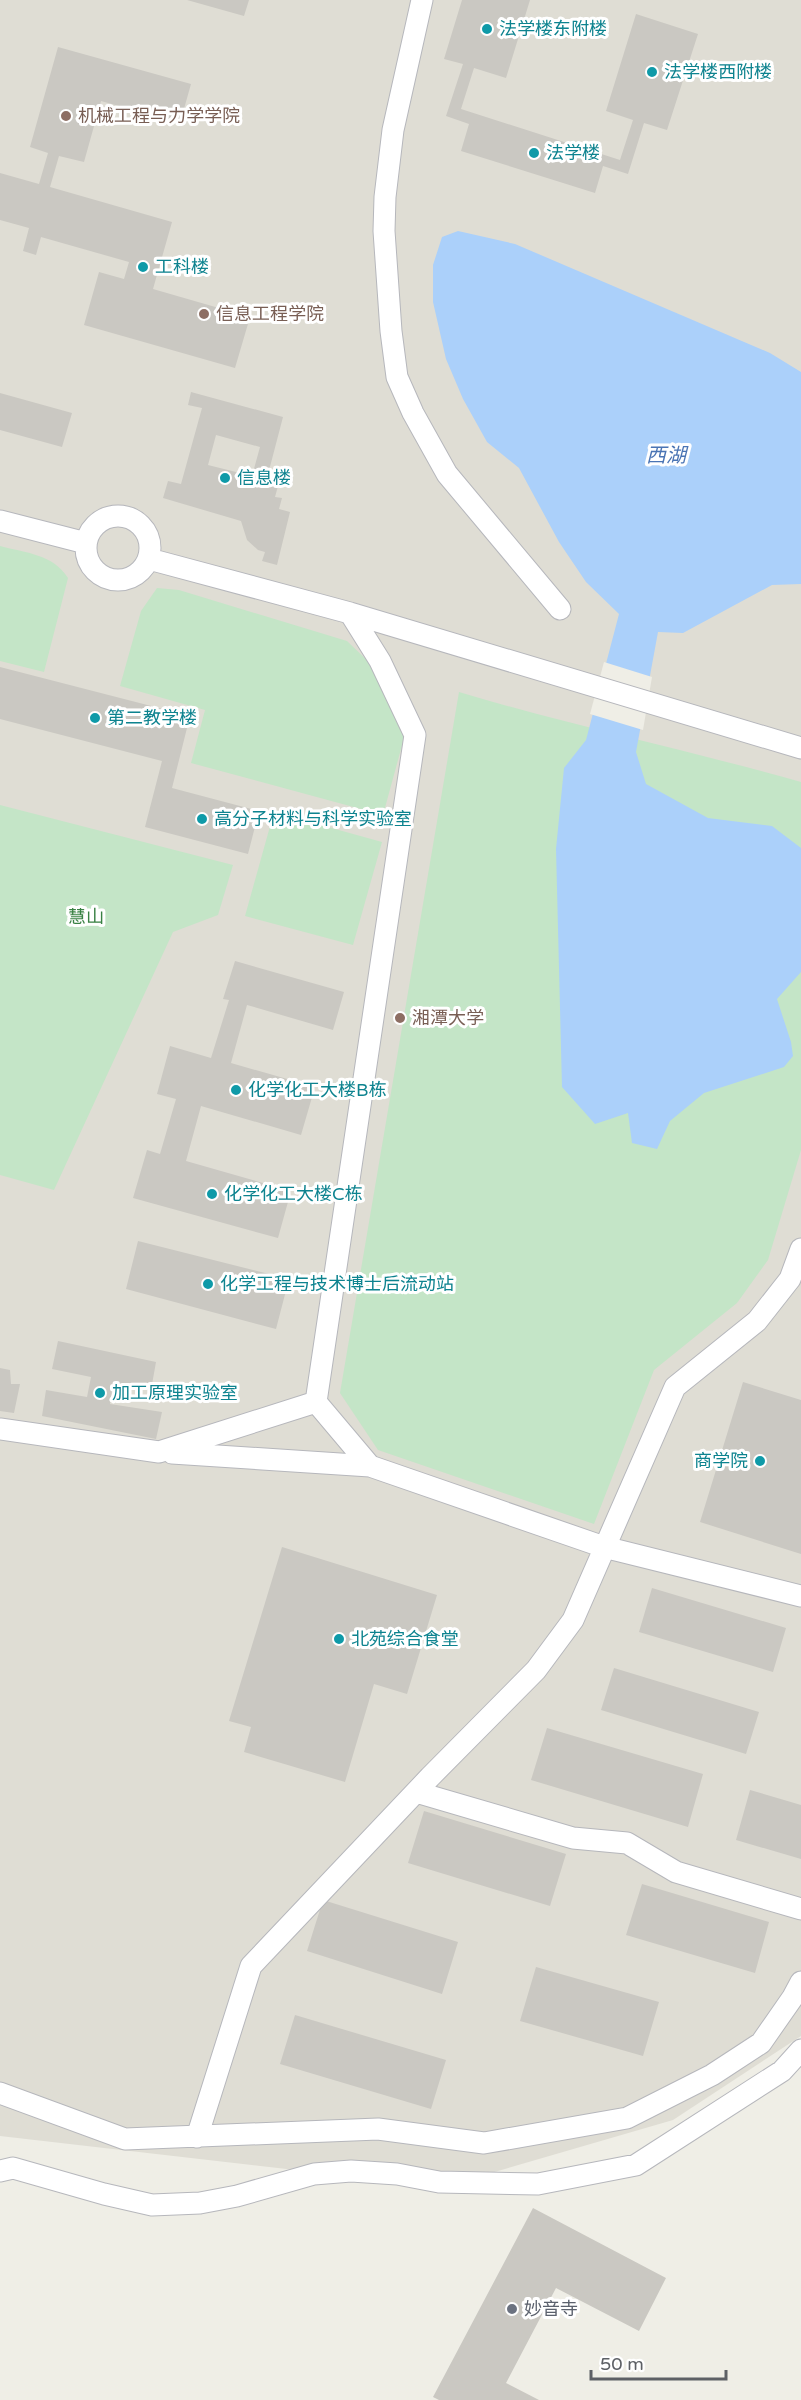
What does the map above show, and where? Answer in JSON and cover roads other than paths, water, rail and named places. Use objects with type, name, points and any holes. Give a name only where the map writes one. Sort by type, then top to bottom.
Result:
[{"type":"street","points":[[422,0],[393,130],[386,197],[384,231],[391,331],[397,377],[412,413],[447,474],[560,609]]},
{"type":"street","points":[[116,516],[137,521],[144,529],[151,548],[149,559],[139,574],[131,578],[110,581],[95,571],[89,563],[86,543],[89,533],[96,524],[116,516]]},
{"type":"street","points":[[0,521],[86,543]]},
{"type":"street","points":[[149,559],[350,613],[801,748]]},
{"type":"street","points":[[350,613],[380,661],[415,735],[316,1402],[370,1466]]},
{"type":"street","points":[[197,2137],[251,1966],[416,1792],[536,1670],[573,1620],[675,1387],[757,1321],[790,1279],[801,1249]]},
{"type":"street","points":[[159,1452],[316,1402]]},
{"type":"street","points":[[0,1429],[159,1452],[370,1466],[604,1547],[801,1596]]},
{"type":"street","points":[[416,1792],[573,1838],[627,1843],[676,1872],[801,1909]]},
{"type":"street","points":[[0,2093],[125,2139],[378,2129],[484,2143],[627,2118],[712,2075],[761,2043],[793,1998],[801,1982]]},
{"type":"street","points":[[0,2171],[13,2168],[152,2205],[200,2203],[237,2196],[314,2174],[351,2171],[397,2174],[439,2182],[537,2184],[636,2165],[782,2072],[801,2050]]},
{"type":"water","name":"西湖","points":[[458,231],[515,244],[770,353],[801,372],[801,584],[772,585],[683,633],[658,632],[636,752],[646,784],[708,818],[772,826],[801,848],[801,972],[777,999],[791,1042],[793,1056],[784,1067],[704,1093],[670,1121],[657,1149],[632,1143],[628,1113],[595,1124],[562,1087],[556,849],[564,768],[586,740],[619,614],[586,582],[559,542],[519,468],[487,442],[463,399],[446,359],[433,302],[433,265],[442,237]]},
{"type":"place","name":"法学楼东附楼","points":[[487,29]]},
{"type":"place","name":"法学楼西附楼","points":[[652,72]]},
{"type":"place","name":"机械工程与力学学院","points":[[66,116]]},
{"type":"place","name":"法学楼","points":[[534,153]]},
{"type":"place","name":"工科楼","points":[[143,267]]},
{"type":"place","name":"信息工程学院","points":[[204,314]]},
{"type":"place","name":"信息楼","points":[[225,478]]},
{"type":"place","name":"第二教学楼","points":[[95,718]]},
{"type":"place","name":"高分子材料与科学实验室","points":[[202,819]]},
{"type":"place","name":"湘潭大学","points":[[400,1018]]},
{"type":"place","name":"化学化工大楼B栋","points":[[236,1090]]},
{"type":"place","name":"化学化工大楼C栋","points":[[212,1194]]},
{"type":"place","name":"化学工程与技术博士后流动站","points":[[208,1284]]},
{"type":"place","name":"加工原理实验室","points":[[100,1393]]},
{"type":"place","name":"商学院","points":[[760,1461]]},
{"type":"place","name":"北苑综合食堂","points":[[339,1639]]},
{"type":"place","name":"妙音寺","points":[[512,2309]]},
{"type":"park label","name":"慧山","points":[[86,917]]}]
